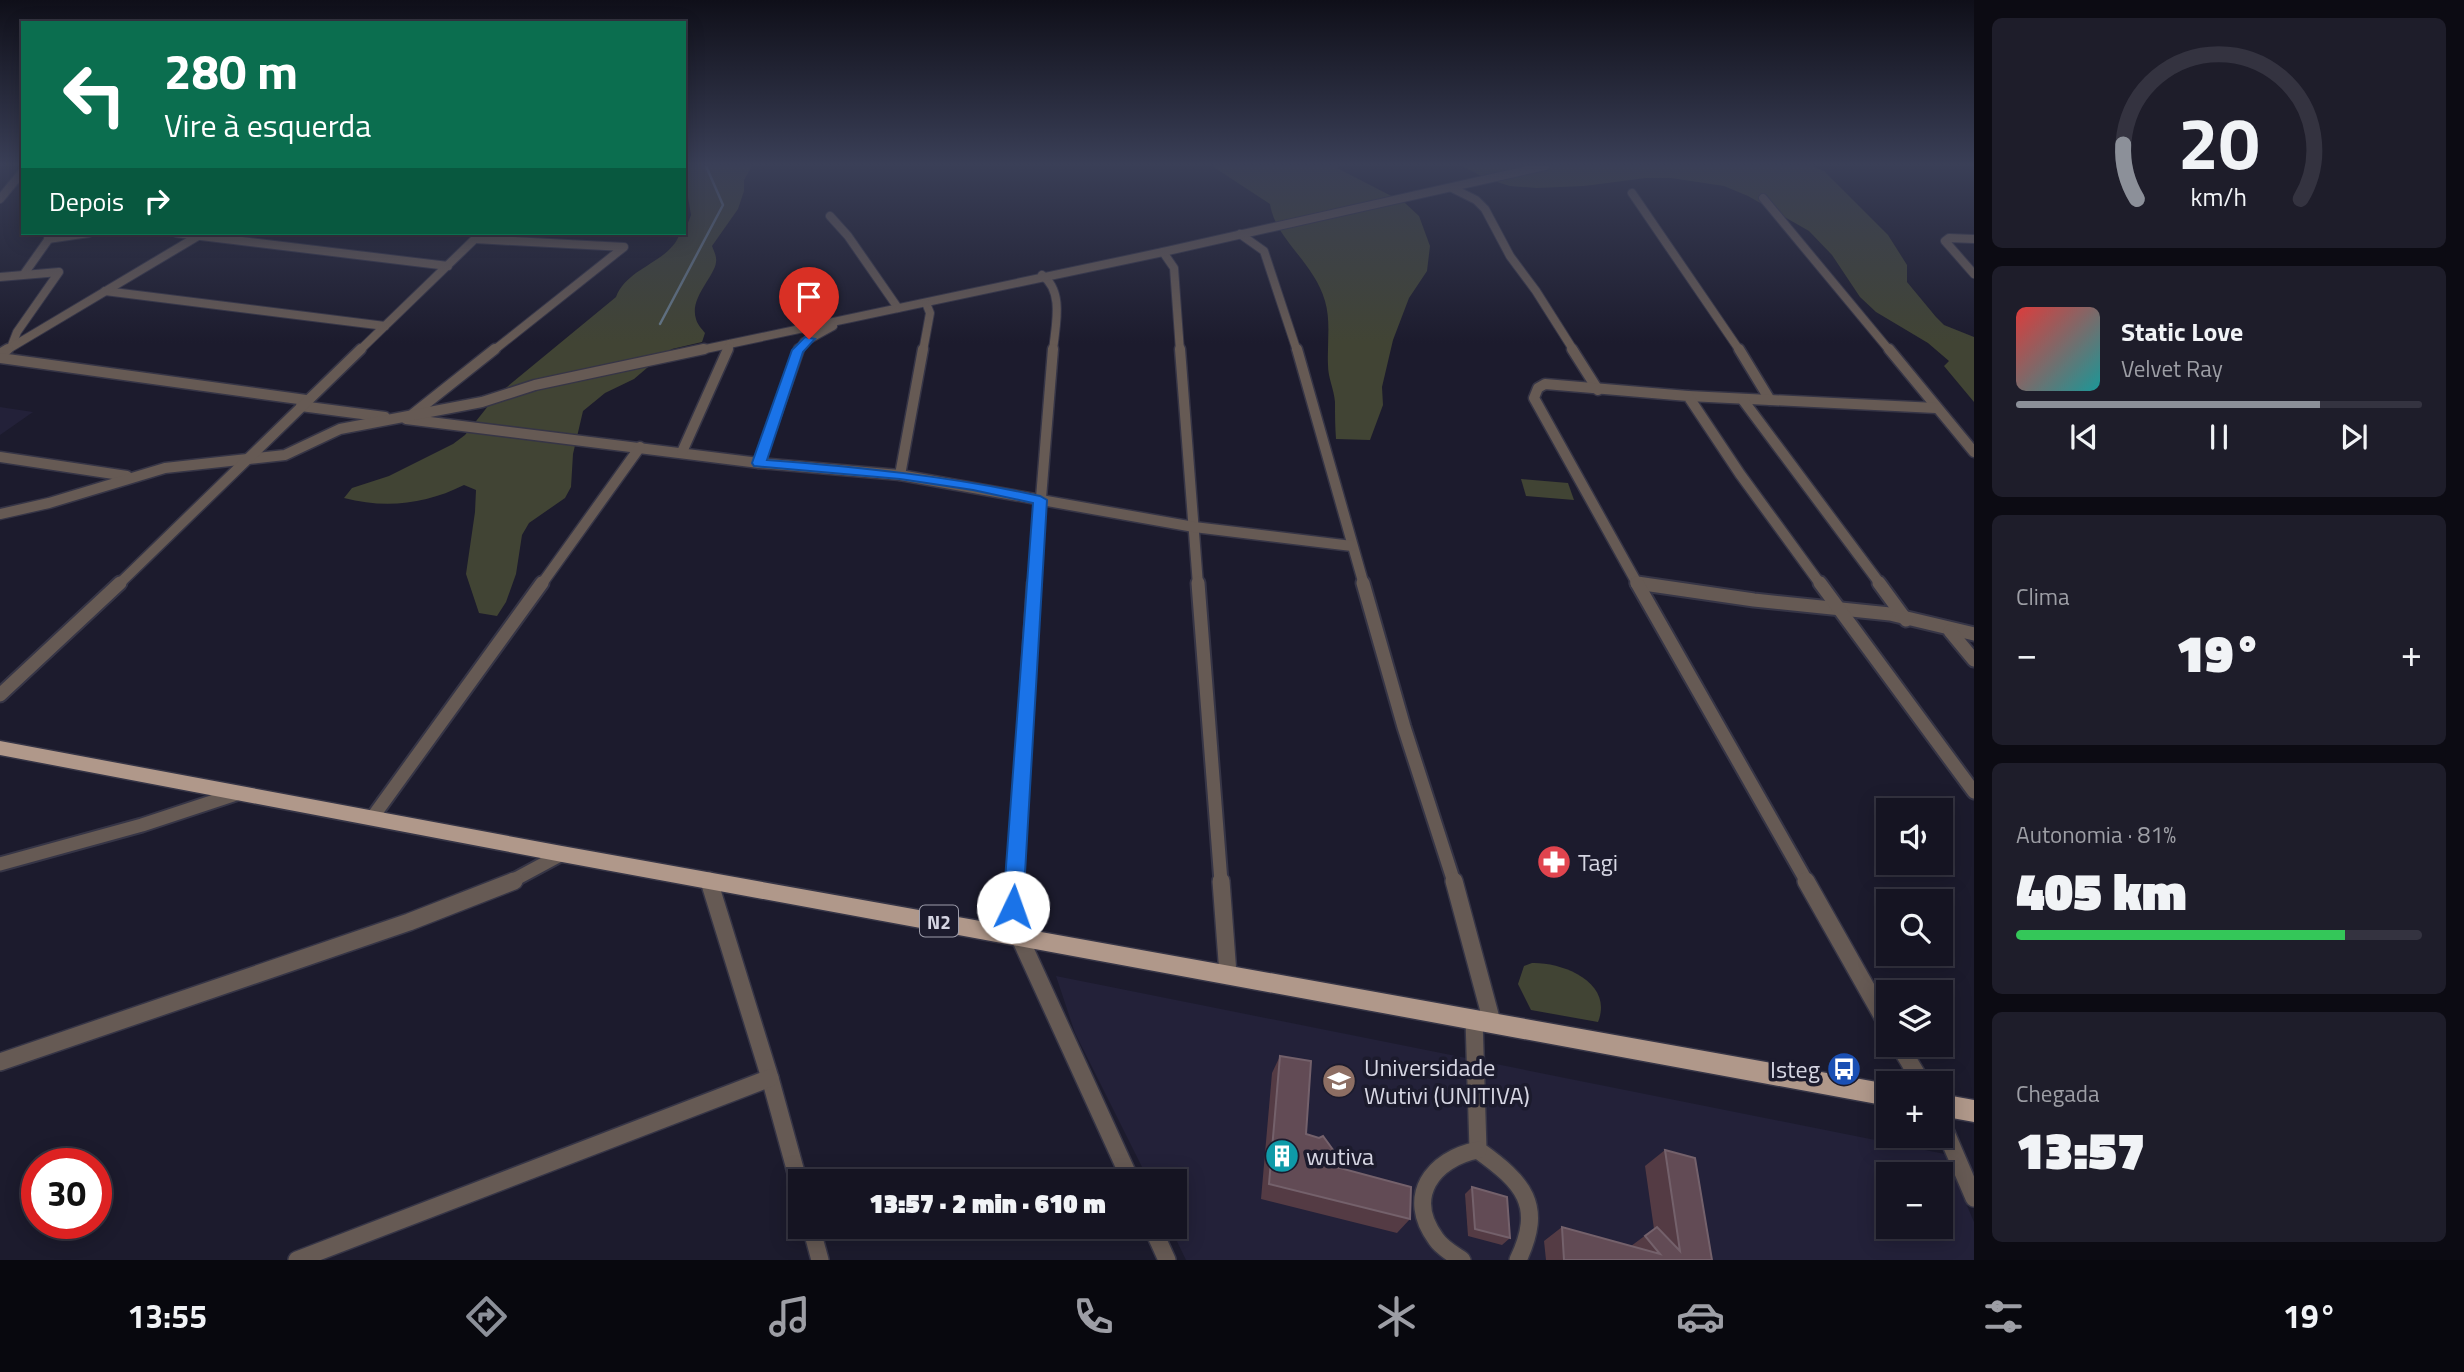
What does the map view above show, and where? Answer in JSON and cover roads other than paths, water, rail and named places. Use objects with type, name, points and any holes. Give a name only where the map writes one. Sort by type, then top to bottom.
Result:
[{"type":"main road","name":"N2","points":[[0,748],[562,854],[1876,1093]]},
{"type":"main road","points":[[1953,1107],[1974,1111]]},
{"type":"street","points":[[838,225],[898,308]]},
{"type":"street","points":[[0,514],[73,496],[131,477],[185,465],[285,455],[340,429],[482,402],[535,385],[1282,225]]},
{"type":"street","points":[[1493,225],[1510,256],[1598,390]]},
{"type":"street","points":[[1654,225],[1731,336],[1770,400]]},
{"type":"street","points":[[1785,225],[1974,452]]},
{"type":"street","points":[[1240,234],[1259,245],[1268,259],[1290,326],[1404,727],[1451,871],[1483,1021],[1478,1150]]},
{"type":"street","points":[[0,356],[12,345],[200,235],[448,266]]},
{"type":"street","points":[[24,274],[50,236]]},
{"type":"street","points":[[0,695],[57,644],[478,236],[624,247],[413,414]]},
{"type":"street","points":[[1974,239],[1949,238],[1945,241],[1974,274]]},
{"type":"street","points":[[1163,252],[1174,268],[1228,974]]},
{"type":"street","points":[[0,277],[59,272],[17,332],[12,345]]},
{"type":"street","points":[[1042,275],[1054,284],[1056,290],[1052,380],[1040,500],[1013,907],[1019,936],[1126,1169]]},
{"type":"street","points":[[105,291],[384,327]]},
{"type":"street","points":[[900,475],[930,313],[926,303]]},
{"type":"street","points":[[759,463],[798,350],[804,342],[845,319]]},
{"type":"street","points":[[682,452],[730,344]]},
{"type":"street","points":[[0,356],[394,418],[759,463],[900,475],[973,485],[1040,500],[1194,527],[1352,546]]},
{"type":"street","points":[[1876,1005],[1534,398],[1538,388],[1545,384],[1743,400],[1936,408]]},
{"type":"street","points":[[1688,396],[1740,474],[1974,792]]},
{"type":"street","points":[[1743,400],[1906,620]]},
{"type":"street","points":[[372,818],[640,447]]},
{"type":"street","points":[[0,457],[131,477]]},
{"type":"street","points":[[1637,583],[1842,611],[1890,614],[1950,631],[1974,634]]},
{"type":"street","points":[[1950,631],[1974,660]]},
{"type":"street","points":[[0,864],[142,825],[239,793]]},
{"type":"street","points":[[0,1062],[307,958],[473,898],[530,874],[562,854]]},
{"type":"street","points":[[709,879],[795,1169]]},
{"type":"street","points":[[297,1260],[770,1078]]},
{"type":"street","points":[[1953,1148],[1974,1198]]},
{"type":"street","points":[[1462,1260],[1436,1241],[1423,1216],[1425,1183],[1442,1161],[1460,1151],[1478,1150],[1496,1162],[1516,1185],[1531,1211],[1530,1235],[1518,1260]]},
{"type":"street","points":[[814,1239],[820,1260]]},
{"type":"street","points":[[1157,1239],[1167,1260]]},
{"type":"waterway","points":[[660,324],[713,225]]},
{"type":"place","name":"Tagi","points":[[1554,862]]},
{"type":"place","name":"Isteg","points":[[1844,1069]]},
{"type":"place","name":"Universidade Wutivi (UNITIVA)","points":[[1339,1081]]},
{"type":"place","name":"wutiva","points":[[1282,1156]]}]
